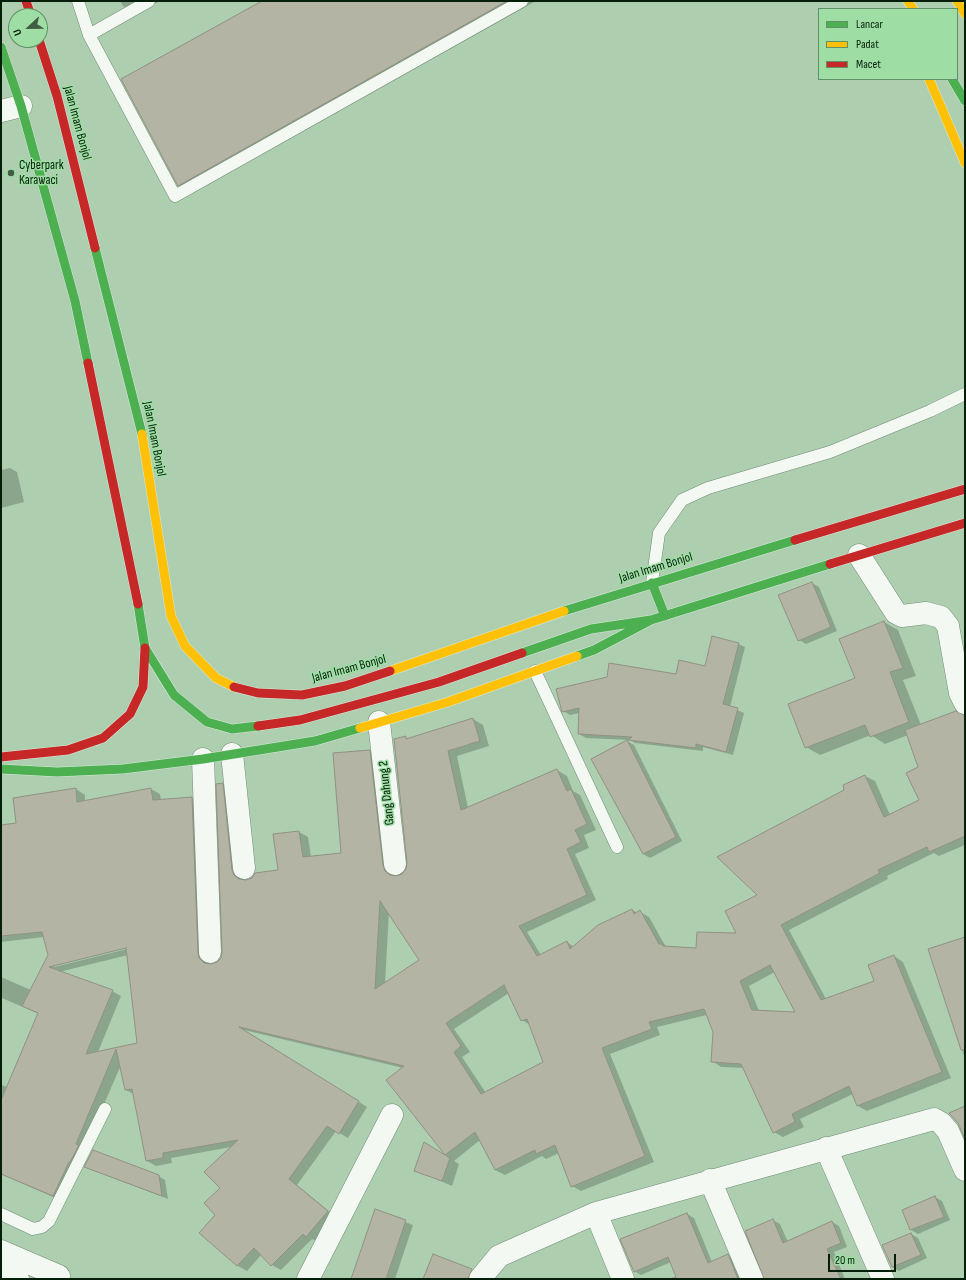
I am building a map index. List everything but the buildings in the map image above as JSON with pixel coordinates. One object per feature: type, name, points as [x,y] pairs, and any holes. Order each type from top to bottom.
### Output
[{"type":"main road","points":[[958,1],[965,14]]},
{"type":"main road","points":[[1,47],[11,108],[76,301],[138,604],[145,648],[143,687],[130,714],[103,738],[68,750],[1,757]]},
{"type":"main road","name":"Jalan Imam Bonjol","points":[[42,48],[57,96],[142,434],[171,616],[185,646],[216,678],[236,688],[258,693],[302,695],[346,686],[652,583],[965,489]]},
{"type":"main road","points":[[929,80],[965,163]]},
{"type":"main road","points":[[953,80],[965,101]]},
{"type":"main road","points":[[145,648],[174,695],[207,722],[232,729],[300,720],[439,682],[591,629],[651,620],[859,555],[965,524]]},
{"type":"main road","points":[[652,583],[665,616]]},
{"type":"main road","points":[[1,769],[57,772],[123,769],[203,759],[315,741],[448,702],[594,650],[651,620]]},
{"type":"street","points":[[859,555],[896,613],[902,616],[926,613],[941,616],[948,626],[960,693],[965,703]]},
{"type":"street","name":"Gang Dahung 2","points":[[379,722],[395,864]]},
{"type":"street","points":[[232,754],[244,868]]},
{"type":"street","points":[[203,759],[210,952]]},
{"type":"street","points":[[308,1279],[392,1115]]},
{"type":"street","points":[[480,1279],[499,1256],[596,1212],[934,1119],[941,1123],[948,1131],[965,1170]]},
{"type":"street","points":[[826,1148],[883,1279]]},
{"type":"street","points":[[710,1180],[752,1279]]},
{"type":"street","points":[[596,1212],[623,1279]]},
{"type":"street","points":[[1,1251],[59,1276]]},
{"type":"street","points":[[1,1272],[18,1279]]},
{"type":"lane","points":[[78,1],[89,35],[175,196],[522,1]]},
{"type":"lane","points":[[89,35],[149,1]]},
{"type":"lane","points":[[652,583],[659,533],[682,500],[708,488],[830,452],[930,411],[965,394]]},
{"type":"lane","points":[[535,671],[617,847]]},
{"type":"lane","points":[[1,1214],[33,1229],[42,1227],[49,1221],[106,1109]]},
{"type":"traffic: fast","points":[[1,47],[21,106],[75,301],[88,363]]},
{"type":"traffic: fast","points":[[953,80],[965,101]]},
{"type":"traffic: fast","points":[[95,248],[142,434]]},
{"type":"traffic: fast","points":[[564,611],[795,540]]},
{"type":"traffic: fast","points":[[577,656],[594,650],[651,620],[830,564]]},
{"type":"traffic: fast","points":[[652,583],[665,616]]},
{"type":"traffic: fast","points":[[138,604],[145,648],[174,695],[207,722],[232,729],[258,726]]},
{"type":"traffic: fast","points":[[522,653],[591,629],[651,620]]},
{"type":"traffic: fast","points":[[1,769],[57,772],[123,769],[203,759],[315,741],[360,728]]},
{"type":"traffic: slow","points":[[908,1],[912,8]]},
{"type":"traffic: slow","points":[[957,1],[965,14]]},
{"type":"traffic: slow","points":[[929,80],[965,163]]},
{"type":"traffic: slow","points":[[142,434],[171,616],[185,646],[216,678],[234,687]]},
{"type":"traffic: slow","points":[[390,671],[564,611]]},
{"type":"traffic: slow","points":[[360,728],[448,702],[577,656]]},
{"type":"traffic: jam","points":[[26,1],[28,8]]},
{"type":"traffic: jam","points":[[42,48],[57,96],[95,248]]},
{"type":"traffic: jam","points":[[88,363],[138,604]]},
{"type":"traffic: jam","points":[[795,540],[965,489]]},
{"type":"traffic: jam","points":[[830,564],[965,523]]},
{"type":"traffic: jam","points":[[1,757],[68,750],[103,738],[130,714],[143,687],[145,648]]},
{"type":"traffic: jam","points":[[258,726],[300,720],[439,682],[522,653]]},
{"type":"traffic: jam","points":[[234,687],[258,693],[302,695],[345,686],[390,671]]},
{"type":"place","name":"Cyberpark Karawaci","points":[[11,173]]}]
